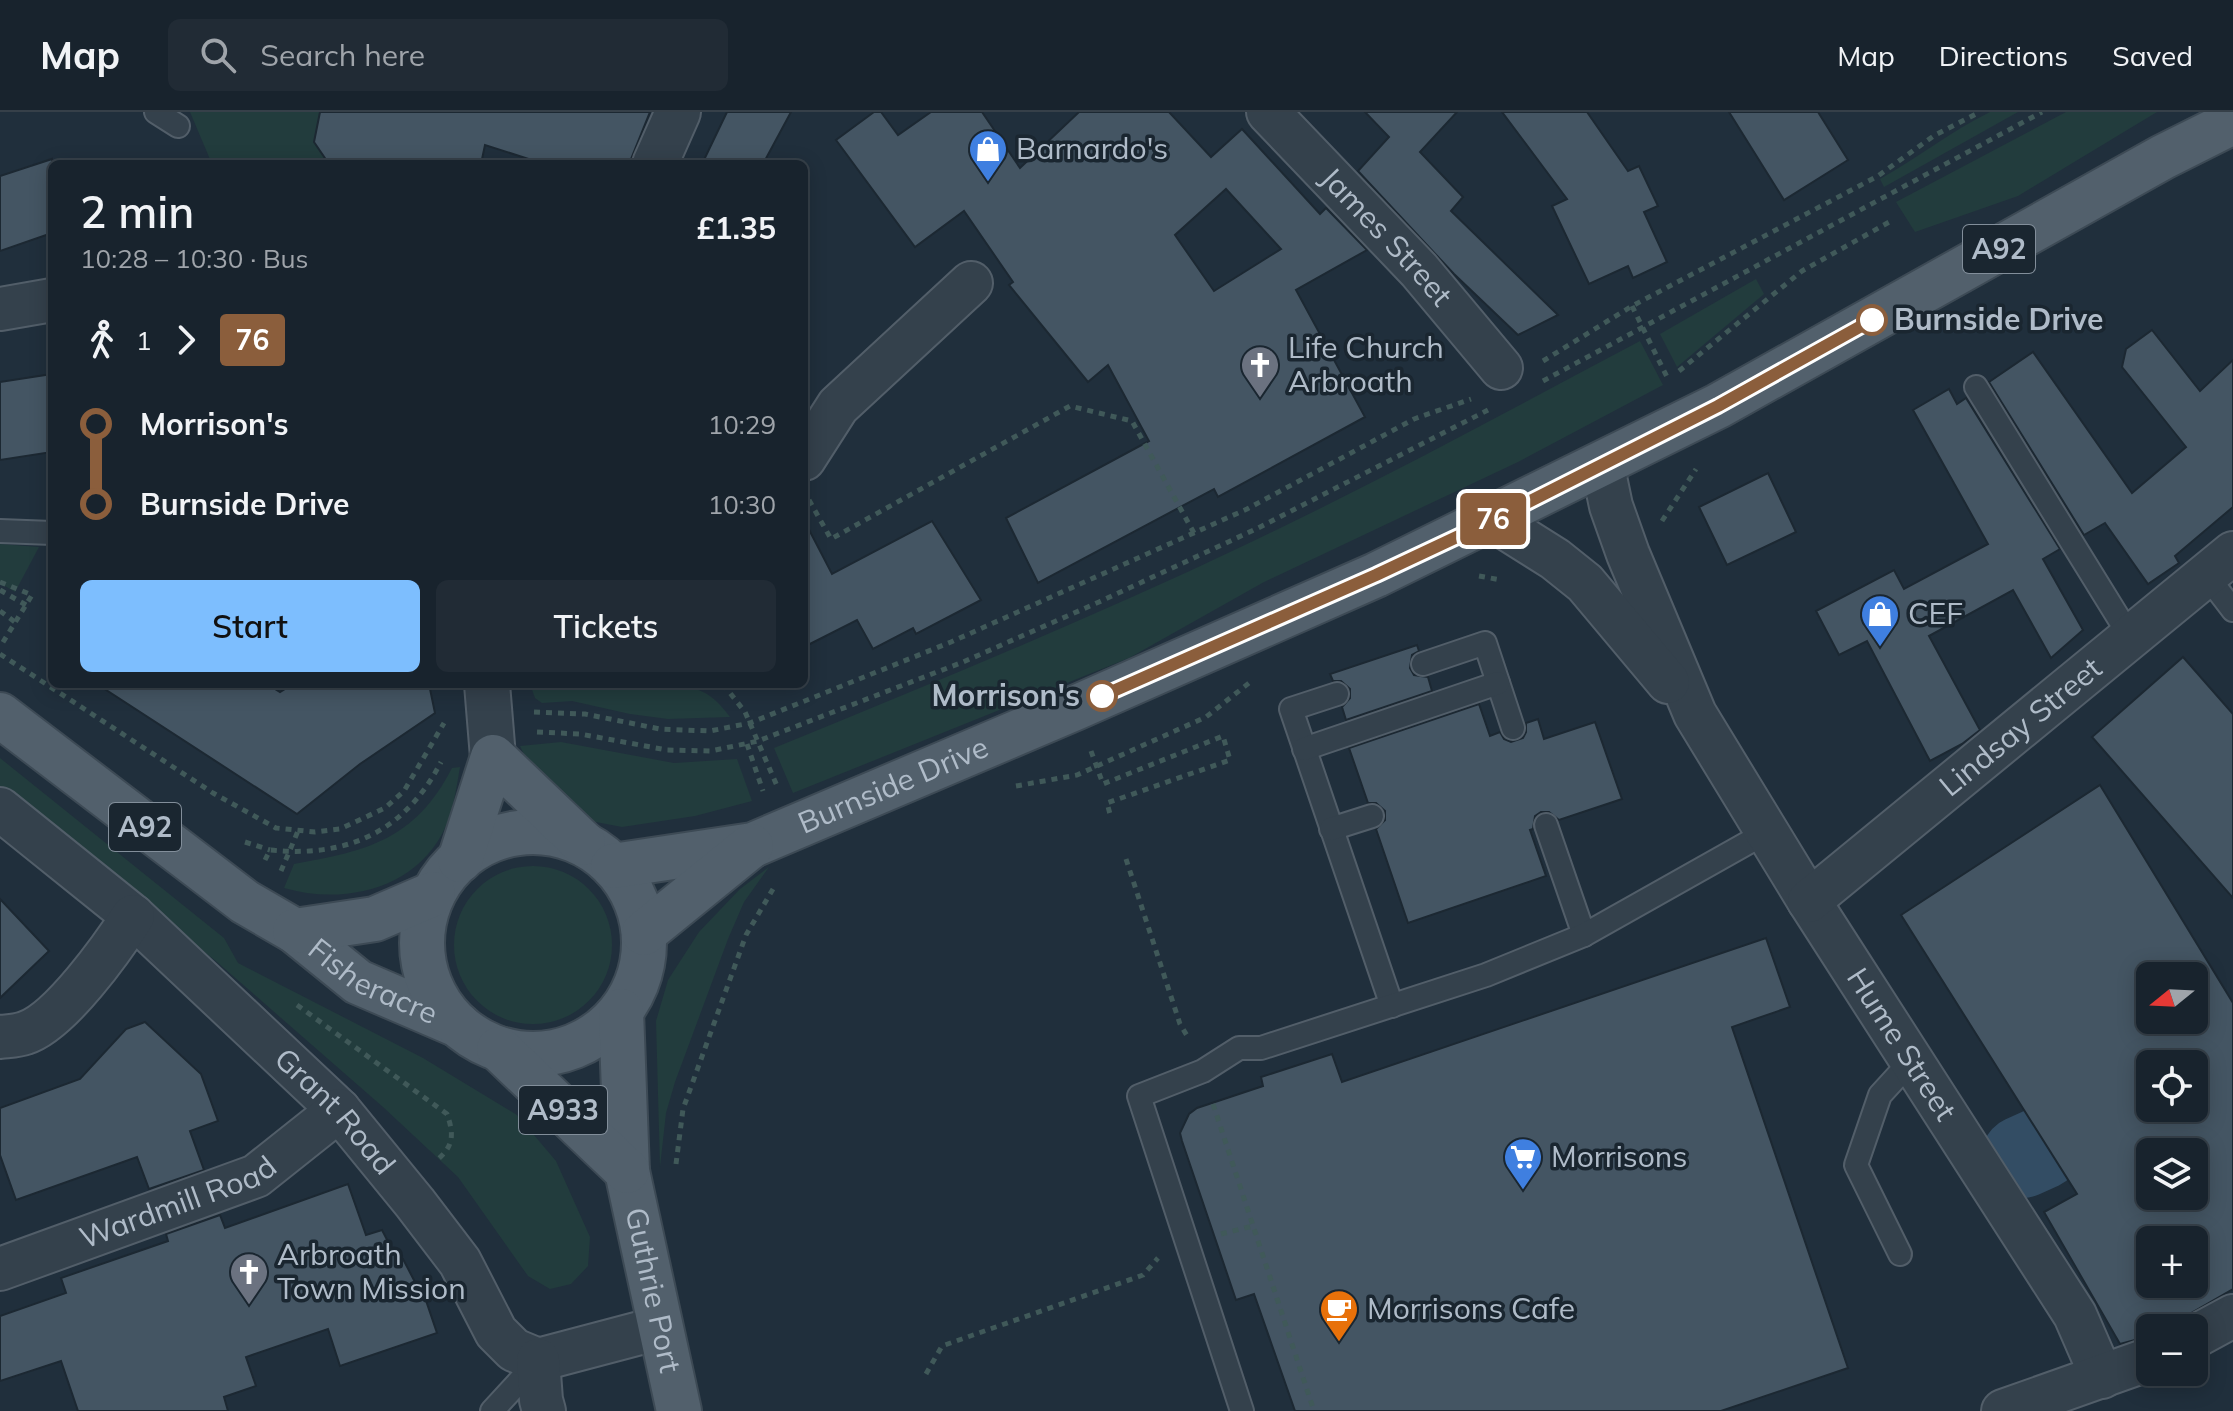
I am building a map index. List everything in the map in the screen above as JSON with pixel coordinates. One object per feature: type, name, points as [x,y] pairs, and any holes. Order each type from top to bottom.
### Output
[{"type":"main road","name":"Burnside Drive","points":[[644,933],[753,845],[1075,708],[1493,520],[1718,406],[2163,157],[2233,122]]},
{"type":"main road","name":"Fisheracre","points":[[0,715],[245,902],[295,931],[358,982],[458,1025]]},
{"type":"main road","points":[[460,860],[493,757],[598,855]]},
{"type":"main road","name":"A92","points":[[526,831],[555,834],[598,855],[629,886],[639,909],[644,933],[643,961],[635,987],[621,1011],[602,1031],[579,1045],[553,1053],[526,1054],[499,1049],[477,1040],[458,1025],[436,997],[423,963],[422,928],[433,894],[449,869],[460,860],[471,850],[498,837],[526,831]]},
{"type":"main road","name":"Burnside Drive","points":[[598,855],[753,845]]},
{"type":"main road","name":"Fisheracre","points":[[295,931],[375,919],[433,894]]},
{"type":"main road","name":"Guthrie Port","points":[[621,1011],[627,1171],[679,1411]]},
{"type":"main road","name":"Guthrie Port","points":[[499,1049],[627,1171]]},
{"type":"street","points":[[657,160],[678,112]]},
{"type":"street","name":"James Street","points":[[1268,112],[1419,270],[1509,380]]},
{"type":"street","points":[[808,453],[838,406],[971,283]]},
{"type":"street","points":[[0,309],[48,301]]},
{"type":"street","name":"Hume Street","points":[[1602,463],[1611,506],[1628,554],[1695,714]]},
{"type":"street","name":"Hume Street","points":[[1493,520],[1555,559],[1585,583],[1695,714],[1809,901],[2075,1315],[2102,1377]]},
{"type":"street","name":"Lindsay Street","points":[[1809,901],[2220,564]]},
{"type":"street","points":[[487,688],[493,757]]},
{"type":"street","name":"Grant Road","points":[[0,809],[133,916],[339,1110],[460,1262],[496,1332],[514,1350],[538,1360]]},
{"type":"street","points":[[0,1037],[26,1033],[62,1008],[120,937],[133,916]]},
{"type":"street","name":"Wardmill Road","points":[[0,1269],[256,1176],[339,1110]]},
{"type":"street","points":[[2208,1329],[2233,1316]]},
{"type":"street","points":[[544,1411],[538,1360],[659,1328]]},
{"type":"street","points":[[2003,1411],[2136,1364]]},
{"type":"lane","points":[[156,112],[178,126]]},
{"type":"lane","points":[[1976,387],[2131,638]]},
{"type":"lane","points":[[0,531],[48,533]]},
{"type":"lane","points":[[2220,564],[2233,610]]},
{"type":"lane","points":[[1423,664],[1485,643],[1513,728]]},
{"type":"lane","points":[[1304,749],[1498,683]]},
{"type":"lane","points":[[1337,694],[1291,709],[1392,1006]]},
{"type":"lane","points":[[1331,829],[1372,816]]},
{"type":"lane","points":[[1546,825],[1584,935]]},
{"type":"lane","points":[[1242,1411],[1139,1096],[1203,1071],[1239,1048],[1261,1048],[1392,1006],[1486,975],[1584,935],[1767,832]]},
{"type":"lane","points":[[1900,1254],[1856,1165],[1880,1095],[1912,1060]]},
{"type":"lane","points":[[492,1411],[538,1360]]},
{"type":"path","points":[[1509,380],[1632,306],[1845,195],[1878,176],[1935,135],[1980,112]]},
{"type":"path","points":[[525,712],[585,714],[660,729],[710,731],[750,723],[951,642],[1247,509],[1414,419],[1643,328],[2042,112]]},
{"type":"path","points":[[1632,306],[1669,379],[1802,271],[1891,221]]},
{"type":"path","points":[[808,498],[831,539],[1070,406],[1132,421],[1194,533]]},
{"type":"path","points":[[531,732],[580,734],[667,750],[711,751],[758,741],[963,662],[1099,602],[1256,529],[1490,410]]},
{"type":"path","points":[[1470,574],[1514,584]]},
{"type":"path","points":[[0,582],[32,595],[0,647]]},
{"type":"path","points":[[0,590],[26,605]]},
{"type":"path","points":[[0,611],[15,622]]},
{"type":"path","points":[[0,654],[48,685]]},
{"type":"path","points":[[1002,788],[1077,775],[1206,717],[1253,680]]},
{"type":"path","points":[[52,688],[213,793],[276,828],[298,831],[340,829],[385,808],[404,791],[421,766],[441,723],[453,721]]},
{"type":"path","points":[[726,688],[750,723],[780,792]]},
{"type":"path","points":[[1075,708],[1103,784],[1223,736],[1230,760],[1107,803],[1110,814]]},
{"type":"path","points":[[747,744],[766,797]]},
{"type":"path","points":[[263,863],[270,850],[289,852],[340,846],[376,834],[401,818],[429,786],[445,753]]},
{"type":"path","points":[[276,883],[298,831]]},
{"type":"path","points":[[1126,859],[1180,1024],[1196,1051]]},
{"type":"path","points":[[677,1174],[683,1109],[746,935],[774,888]]},
{"type":"path","points":[[286,997],[447,1114],[453,1132],[448,1151],[403,1188]]},
{"type":"path","points":[[1212,1099],[1314,1411]]},
{"type":"path","points":[[1216,1236],[1253,1226]]},
{"type":"path","points":[[926,1374],[942,1346],[1143,1275],[1162,1255]]},
{"type":"green space","points":[[190,112],[320,112],[314,142],[328,160],[210,160]]},
{"type":"green space","points":[[1990,112],[2018,112],[1884,187],[1880,179]]},
{"type":"green space","points":[[2066,112],[2157,112],[2018,196],[1915,232],[1896,202]]},
{"type":"green space","points":[[1756,279],[1764,294],[1677,367],[1660,334]]},
{"type":"green space","points":[[1640,341],[1663,385],[1518,462],[1264,582],[1129,658],[793,793],[774,748],[1071,624],[1247,544],[1396,470]]},
{"type":"green space","points":[[0,544],[39,547],[15,592],[0,583]]},
{"type":"green space","points":[[531,688],[691,688],[705,693],[730,717],[668,719],[572,701],[542,703],[535,698]]},
{"type":"green space","points":[[561,742],[674,763],[737,759],[752,801],[695,816],[622,827],[596,822],[564,805],[536,780],[520,746]]},
{"type":"green space","points":[[0,758],[224,938],[238,963],[423,1058],[517,1115],[556,1161],[590,1237],[588,1266],[571,1284],[550,1289],[528,1276],[458,1177],[217,962],[0,788]]},
{"type":"green space","points":[[460,767],[446,826],[429,853],[413,868],[394,880],[352,893],[329,895],[284,888],[294,864],[366,847],[405,827],[438,792],[452,768]]},
{"type":"green space","points":[[533,866],[563,872],[589,889],[606,915],[612,945],[606,975],[589,1001],[563,1018],[533,1024],[503,1018],[477,1001],[460,975],[454,945],[460,915],[477,889],[503,872]]},
{"type":"green space","points":[[769,867],[744,902],[675,1082],[666,1113],[660,1167],[656,1021],[668,980],[699,932],[740,889]]},
{"type":"building","points":[[320,112],[650,112],[631,160],[532,160],[485,145],[482,160],[326,160],[314,142]]},
{"type":"building","points":[[727,112],[791,112],[765,160],[704,160]]},
{"type":"building","points":[[874,112],[881,112],[898,135],[931,112],[982,112],[1020,168],[1079,112],[1169,112],[1211,157],[1242,129],[1320,214],[1326,208],[1367,250],[1296,290],[1365,417],[1218,497],[1214,489],[1038,583],[1006,518],[1149,441],[1108,365],[1088,382],[1009,285],[1013,282],[964,211],[915,247],[836,140]],"holes":[[[1226,189],[1281,249],[1214,291],[1175,235]]]},
{"type":"building","points":[[1365,112],[1457,112],[1420,152],[1463,197],[1451,211],[1558,315],[1518,335],[1454,274],[1358,171],[1389,137]]},
{"type":"building","points":[[1502,112],[1587,112],[1628,171],[1639,166],[1658,206],[1644,212],[1667,262],[1633,278],[1628,266],[1589,284],[1552,206],[1567,199]]},
{"type":"building","points":[[1729,112],[1818,112],[1848,160],[1784,200]]},
{"type":"building","points":[[48,160],[48,234],[0,251],[0,176]]},
{"type":"building","points":[[2152,330],[2200,391],[2233,360],[2233,507],[2175,556],[2179,563],[2148,584],[2105,523],[2084,535],[1989,382],[2033,352],[2132,493],[2186,447],[2122,367],[2126,349]]},
{"type":"building","points":[[48,375],[48,453],[0,460],[0,382]]},
{"type":"building","points":[[1949,389],[1957,404],[1966,398],[2060,549],[2043,559],[2083,630],[2051,658],[2013,590],[1929,636],[1980,730],[1962,744],[1930,761],[1867,641],[1839,655],[1816,611],[1894,570],[1904,589],[1988,544],[1913,410]]},
{"type":"building","points":[[1768,473],[1796,532],[1727,565],[1699,507]]},
{"type":"building","points":[[932,521],[981,600],[916,634],[913,628],[873,649],[857,620],[808,645],[808,528],[832,574]]},
{"type":"building","points":[[1417,645],[1419,651],[1412,655],[1410,668],[1414,675],[1428,677],[1432,691],[1346,720],[1342,707],[1350,698],[1350,689],[1341,681],[1333,681],[1330,674]]},
{"type":"building","points":[[2183,657],[2233,714],[2233,898],[2092,737]]},
{"type":"building","points":[[103,688],[274,688],[280,692],[286,688],[430,688],[435,713],[360,764],[297,814]]},
{"type":"building","points":[[1479,704],[1490,736],[1500,732],[1504,739],[1511,742],[1523,738],[1526,723],[1538,719],[1544,739],[1595,722],[1622,799],[1559,820],[1549,812],[1541,812],[1535,816],[1533,829],[1530,830],[1546,876],[1408,923],[1376,829],[1385,820],[1385,811],[1376,803],[1368,803],[1349,748]]},
{"type":"building","points":[[2100,785],[2208,962],[2136,962],[2136,1034],[2208,1034],[2208,962],[2233,1003],[2233,1289],[2189,1314],[2136,1314],[2136,1340],[2120,1344],[2044,1212],[2077,1194],[1901,915]]},
{"type":"building","points":[[0,899],[49,951],[0,998]]},
{"type":"building","name":"Morrisons","points":[[1766,938],[1790,1007],[1732,1027],[1848,1368],[1721,1411],[1295,1411],[1254,1294],[1236,1300],[1182,1141],[1180,1133],[1189,1114],[1197,1108],[1263,1086],[1261,1077],[1332,1054],[1342,1082]]},
{"type":"building","points":[[145,1022],[201,1074],[218,1121],[190,1131],[204,1170],[149,1189],[137,1157],[16,1200],[0,1155],[0,1108],[80,1079],[126,1029]]},
{"type":"building","name":"Arbroath Town Mission","points":[[348,1184],[366,1235],[382,1230],[397,1259],[403,1259],[416,1284],[420,1283],[437,1333],[340,1366],[328,1329],[246,1357],[256,1386],[224,1397],[228,1411],[78,1411],[61,1361],[0,1381],[0,1316],[66,1293],[61,1278],[168,1241],[166,1234],[220,1215],[225,1228]]},
{"type":"waterway","points":[[2022,1157],[2042,1148]]},
{"type":"bus line","name":"76","points":[[1102,696],[1493,520],[1718,406],[1872,320]]},
{"type":"place","name":"Barnardo's","points":[[988,183]]},
{"type":"place","name":"Burnside Drive","points":[[1872,320]]},
{"type":"place","name":"Life Church Arbroath","points":[[1260,399]]},
{"type":"place","name":"CEF","points":[[1880,648]]},
{"type":"place","name":"Morrison's","points":[[1102,696]]},
{"type":"place","name":"Morrisons","points":[[1523,1191]]},
{"type":"place","name":"Arbroath Town Mission","points":[[249,1306]]},
{"type":"place","name":"Morrisons Cafe","points":[[1339,1343]]}]
